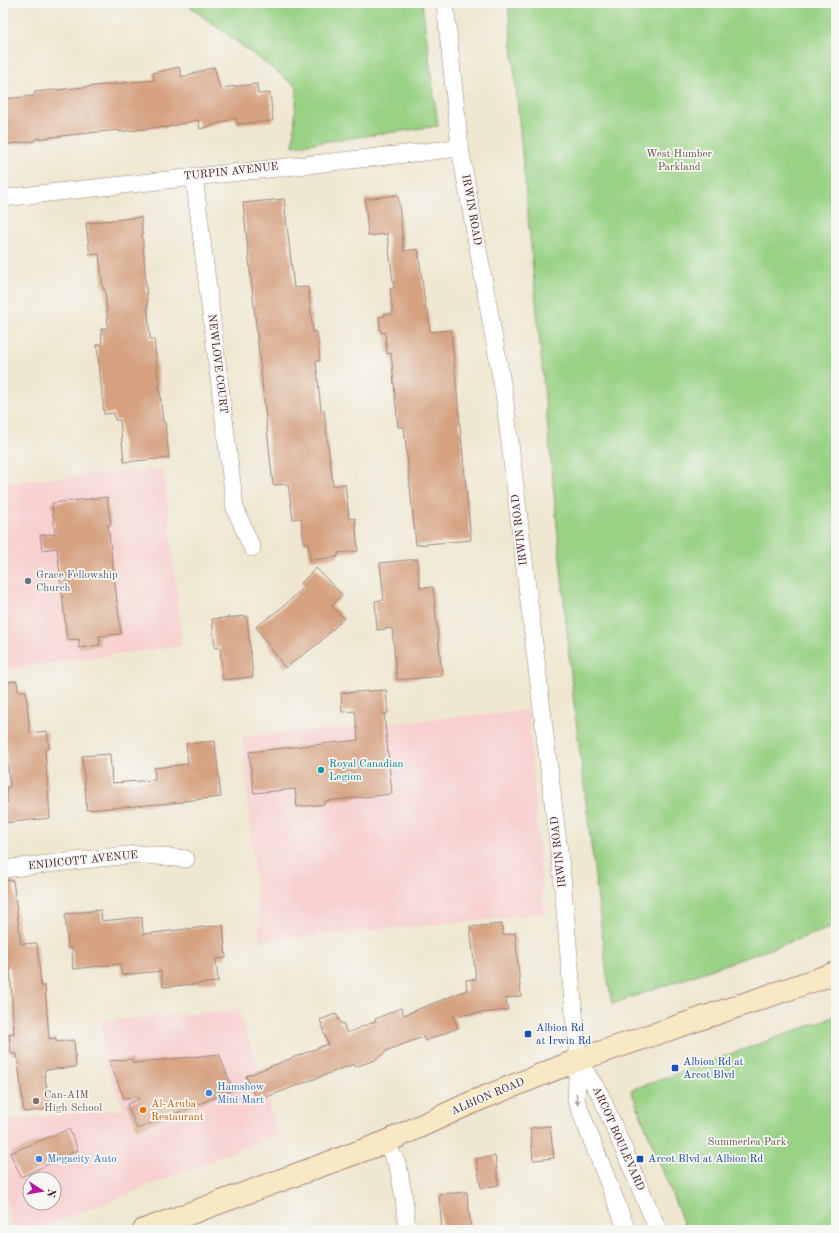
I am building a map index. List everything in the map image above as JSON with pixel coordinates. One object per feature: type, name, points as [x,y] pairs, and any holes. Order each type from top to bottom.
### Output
[{"type":"main road","name":"ALBION ROAD","points":[[144,1230],[386,1142],[475,1101],[578,1060],[836,973]]},
{"type":"street","name":"IRWIN ROAD","points":[[445,3],[460,148],[504,394],[562,876],[578,1060]]},
{"type":"street","name":"TURPIN AVENUE","points":[[3,198],[460,148]]},
{"type":"street","name":"NEWLOVE COURT","points":[[194,176],[235,508],[252,548]]},
{"type":"street","name":"ENDICOTT AVENUE","points":[[3,869],[137,854],[186,859]]},
{"type":"street","name":"ARCOT BOULEVARD","points":[[578,1060],[576,1100],[627,1230]]},
{"type":"street","name":"ARCOT BOULEVARD","points":[[578,1060],[600,1094],[658,1230]]},
{"type":"street","points":[[386,1142],[398,1166],[404,1198],[407,1230]]},
{"type":"shaded area","points":[[164,468],[182,646],[3,669],[3,483]]},
{"type":"shaded area","points":[[528,710],[544,914],[260,941],[242,737]]},
{"type":"shaded area","points":[[239,1010],[278,1134],[37,1230],[17,1230],[10,1221],[3,1167],[3,1120],[124,1109],[106,1064],[102,1021]]},
{"type":"green space","points":[[185,3],[422,3],[438,126],[293,146],[297,87]]},
{"type":"green space","name":"West Humber Parkland","points":[[508,3],[836,3],[836,926],[612,1004],[573,696]]},
{"type":"green space","name":"Summerlea Park","points":[[836,1016],[836,1230],[686,1230],[631,1090]]},
{"type":"building","points":[[179,67],[182,77],[214,67],[220,88],[257,84],[258,94],[270,93],[273,121],[237,124],[236,118],[200,129],[198,120],[163,128],[79,134],[35,139],[35,141],[3,145],[3,99],[34,96],[35,92],[154,80],[153,73]]},
{"type":"building","points":[[398,195],[404,251],[418,249],[430,332],[451,330],[471,540],[416,545],[404,427],[398,427],[391,353],[387,354],[385,332],[381,333],[379,317],[385,316],[384,314],[393,314],[390,289],[394,288],[387,234],[368,236],[365,199]]},
{"type":"building","points":[[284,199],[294,288],[308,287],[313,332],[317,332],[320,361],[316,361],[321,411],[324,410],[333,486],[345,484],[349,519],[355,518],[358,551],[338,553],[338,557],[310,560],[308,543],[304,543],[301,518],[293,519],[288,484],[273,485],[243,203]]},
{"type":"building","points":[[141,217],[150,339],[154,339],[163,422],[165,422],[169,458],[124,462],[120,420],[115,420],[114,413],[104,414],[97,345],[102,344],[101,329],[108,328],[105,289],[103,289],[99,254],[90,255],[86,223]]},
{"type":"building","points":[[107,497],[111,525],[108,525],[121,634],[99,636],[100,645],[79,648],[79,639],[67,640],[57,548],[42,550],[40,535],[55,534],[52,503]]},
{"type":"building","points":[[417,559],[420,588],[433,587],[442,676],[397,680],[392,628],[377,630],[375,601],[384,600],[380,563]]},
{"type":"building","points":[[316,568],[342,595],[332,606],[344,618],[319,643],[285,668],[256,627],[285,605],[305,586],[301,583]]},
{"type":"building","points":[[247,616],[253,677],[223,680],[220,647],[215,648],[212,619]]},
{"type":"building","points":[[17,681],[18,691],[26,691],[30,733],[47,731],[49,749],[45,749],[50,818],[3,823],[3,803],[8,802],[6,787],[10,787],[3,720],[3,682]]},
{"type":"building","name":"Royal Canadian Legion","points":[[386,690],[388,713],[384,714],[392,794],[325,801],[325,804],[297,807],[295,789],[254,793],[249,752],[358,740],[355,711],[342,712],[341,693]]},
{"type":"building","points":[[215,741],[221,797],[183,802],[87,810],[82,756],[110,754],[112,783],[155,780],[154,768],[188,764],[186,744]]},
{"type":"building","points":[[13,880],[21,944],[37,943],[41,986],[45,986],[49,1039],[56,1038],[56,1042],[74,1040],[76,1067],[44,1070],[50,1109],[24,1112],[17,1054],[11,1054],[9,1034],[14,1033],[10,967],[3,968],[3,881]]},
{"type":"building","points":[[101,910],[102,921],[142,917],[143,934],[223,925],[226,958],[216,959],[218,982],[163,987],[161,971],[122,975],[120,964],[73,969],[72,948],[68,948],[65,914]]},
{"type":"building","points":[[502,924],[503,935],[515,933],[521,996],[506,998],[508,1010],[453,1016],[458,1028],[425,1041],[423,1037],[388,1050],[375,1060],[355,1067],[354,1064],[256,1101],[246,1076],[328,1044],[320,1020],[336,1014],[341,1024],[343,1023],[347,1033],[376,1021],[375,1019],[401,1008],[404,1015],[467,990],[466,980],[476,979],[470,927]]},
{"type":"building","points":[[219,1054],[233,1090],[137,1129],[127,1104],[139,1099],[138,1097],[124,1098],[109,1061],[132,1059],[133,1063]]},
{"type":"building","points":[[550,1126],[554,1158],[533,1160],[530,1128]]},
{"type":"building","points":[[69,1129],[78,1150],[34,1171],[22,1171],[21,1177],[10,1153]]},
{"type":"building","points":[[495,1156],[499,1185],[481,1188],[476,1159]]},
{"type":"building","points":[[467,1192],[471,1230],[442,1230],[439,1194]]},
{"type":"place","name":"Grace Fellowship Church","points":[[28,581]]},
{"type":"place","name":"Royal Canadian Legion","points":[[321,770]]},
{"type":"place","name":"Albion Rd at Irwin Rd","points":[[528,1034]]},
{"type":"place","name":"Albion Rd at Arcot Blvd","points":[[675,1068]]},
{"type":"place","name":"Hamshow Mini Mart","points":[[209,1093]]},
{"type":"place","name":"Can-AIM High School","points":[[36,1101]]},
{"type":"place","name":"Al-Aruba Restaurant","points":[[143,1110]]},
{"type":"place","name":"Megacity Auto","points":[[39,1159]]},
{"type":"place","name":"Arcot Blvd at Albion Rd","points":[[640,1159]]}]
